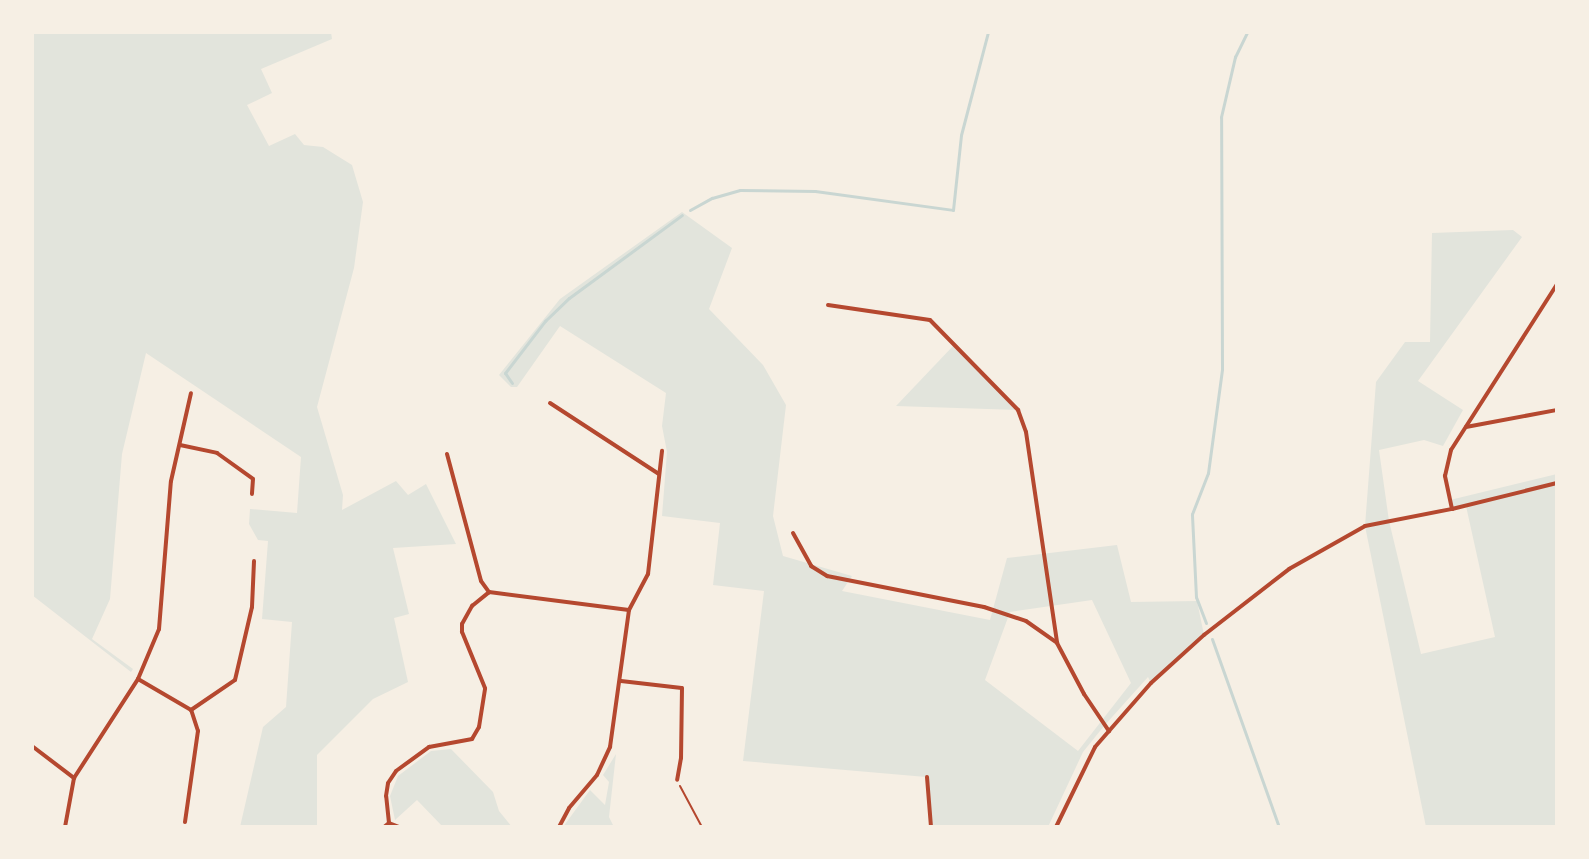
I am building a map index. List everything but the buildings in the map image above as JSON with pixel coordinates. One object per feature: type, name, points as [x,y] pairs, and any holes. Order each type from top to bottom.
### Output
[{"type":"street","points":[[1452,509],[1445,476],[1451,450],[1557,284]]},
{"type":"street","points":[[828,305],[930,320],[1018,410],[1026,432],[1057,643],[1084,694],[1109,731]]},
{"type":"street","points":[[65,827],[74,778],[138,679],[150,657],[159,629],[171,481],[191,393]]},
{"type":"street","points":[[550,403],[659,474]]},
{"type":"street","points":[[1466,427],[1557,410]]},
{"type":"street","points":[[180,445],[217,453],[253,479],[252,494]]},
{"type":"street","points":[[559,827],[569,808],[605,761],[629,610],[645,587],[648,574],[662,451]]},
{"type":"street","points":[[447,454],[481,581],[489,592],[629,610]]},
{"type":"street","points":[[1056,827],[1087,761],[1151,683],[1204,635],[1289,569],[1365,526],[1452,509],[1557,483]]},
{"type":"street","points":[[793,533],[811,566],[827,576],[984,607],[1026,621],[1057,643]]},
{"type":"street","points":[[191,710],[235,680],[252,607],[254,561]]},
{"type":"street","points":[[399,827],[386,825],[388,783],[396,771],[429,747],[472,739],[479,727],[485,688],[462,632],[462,624],[472,606],[489,592]]},
{"type":"street","points":[[138,679],[191,710],[198,731],[185,822]]},
{"type":"street","points":[[620,680],[682,688],[681,758],[677,780]]},
{"type":"street","points":[[32,746],[74,778]]},
{"type":"street","points":[[927,777],[931,827]]},
{"type":"path","points":[[677,780],[702,827]]},
{"type":"shaded area","points":[[32,32],[331,32],[332,39],[261,69],[272,93],[247,105],[269,146],[295,134],[304,145],[323,147],[352,165],[363,202],[354,268],[317,407],[343,495],[342,510],[396,481],[408,495],[426,484],[456,544],[393,548],[409,614],[394,618],[408,682],[373,699],[317,755],[317,827],[240,827],[263,727],[286,707],[292,622],[262,619],[268,541],[258,540],[249,524],[250,509],[297,513],[301,457],[146,353],[122,454],[110,599],[92,639],[133,669],[131,672],[32,595]]},
{"type":"shaded area","points":[[682,212],[732,248],[709,309],[763,365],[786,405],[773,516],[783,556],[852,576],[842,591],[990,620],[1007,558],[1117,545],[1131,602],[1197,601],[1204,635],[1151,683],[1148,677],[1104,726],[1083,752],[1048,827],[931,826],[926,777],[743,761],[764,591],[713,585],[720,523],[662,516],[667,452],[662,426],[666,393],[560,326],[517,387],[511,387],[499,375],[560,299]],"holes":[[[1092,600],[1131,683],[1078,751],[985,680],[1010,612]]]},
{"type":"shaded area","points":[[1513,230],[1522,237],[1418,381],[1463,410],[1443,446],[1424,440],[1379,450],[1389,521],[1421,654],[1495,637],[1466,506],[1452,509],[1450,500],[1557,474],[1557,827],[1426,827],[1365,526],[1376,382],[1405,342],[1430,342],[1432,233]]},
{"type":"shaded area","points":[[954,345],[1018,410],[896,406]]},
{"type":"shaded area","points":[[451,749],[493,792],[499,811],[512,827],[443,827],[417,800],[395,820],[390,796],[398,776],[431,751]]},
{"type":"shaded area","points":[[616,754],[609,817],[614,827],[563,827],[590,790],[605,805],[609,782],[603,775]]},
{"type":"waterway","points":[[690,210],[712,198],[740,190],[815,191],[953,210],[961,135],[988,32]]},
{"type":"waterway","points":[[1206,623],[1196,597],[1192,514],[1208,473],[1222,369],[1221,117],[1235,57],[1247,32]]},
{"type":"waterway","points":[[512,383],[505,373],[545,321],[569,298],[682,215]]},
{"type":"waterway","points":[[1212,639],[1279,827]]}]
